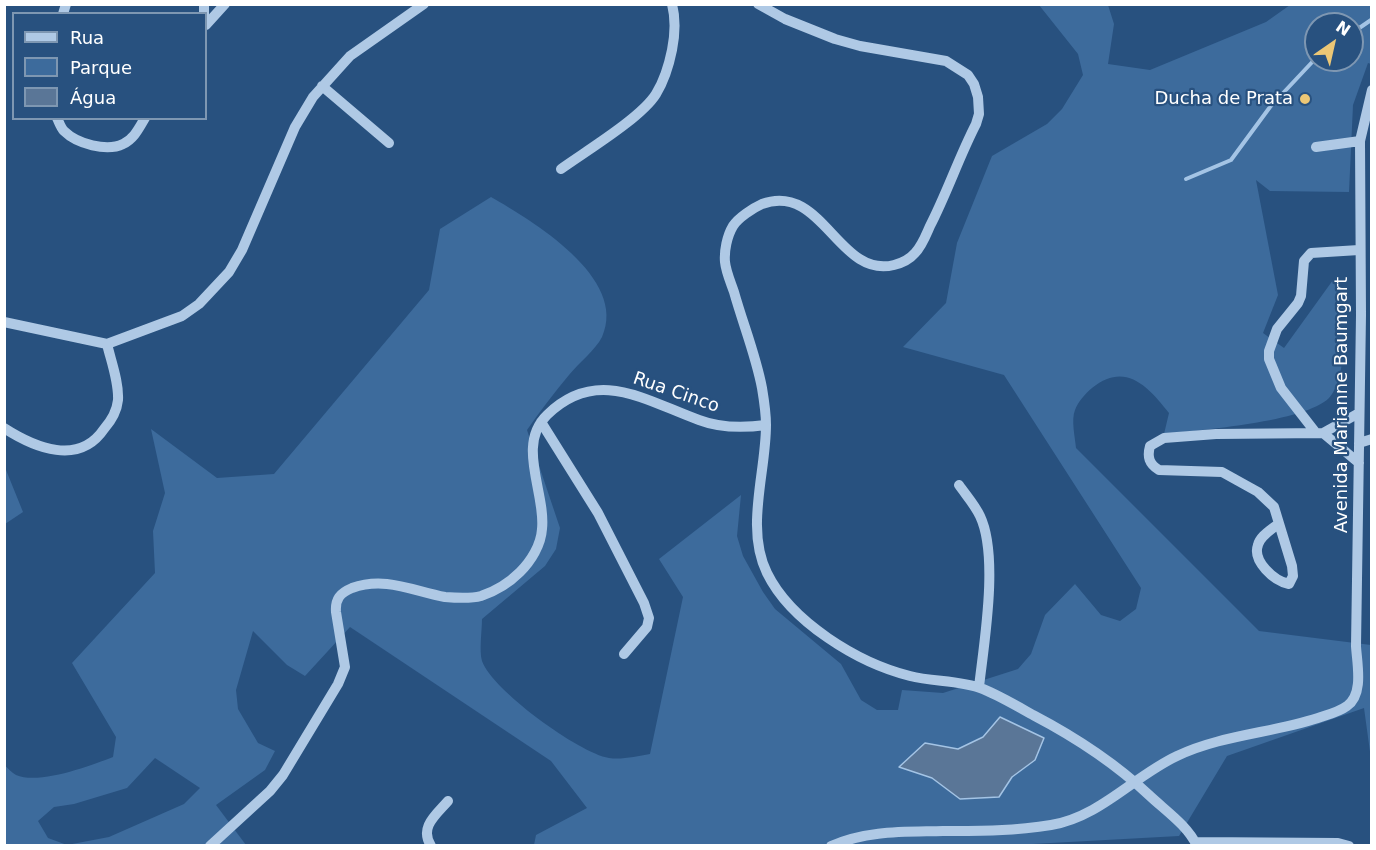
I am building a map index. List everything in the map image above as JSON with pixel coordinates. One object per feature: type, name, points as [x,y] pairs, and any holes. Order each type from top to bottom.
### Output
[{"type":"street","points":[[207,18],[225,4]]},
{"type":"street","points":[[4,322],[107,344],[182,316],[200,304],[230,272],[242,250],[295,127],[313,96],[350,56],[424,4]]},
{"type":"street","points":[[561,169],[633,117],[656,95],[669,63],[675,37],[672,4]]},
{"type":"street","points":[[758,4],[785,20],[835,39],[860,46],[946,61],[968,75],[974,84],[978,106],[976,124],[938,211],[921,245],[905,262],[881,268],[866,263],[854,256],[819,220],[792,202],[776,200],[757,206],[734,224],[727,239],[725,262],[761,386],[766,425],[758,518],[758,550],[767,574],[788,604],[826,636],[855,656],[913,677],[979,687],[1070,735],[1103,756],[1135,782],[1177,820],[1197,844],[1330,843],[1349,846]]},
{"type":"street","points":[[322,86],[389,143]]},
{"type":"street","name":"Avenida Marianne Baumgart","points":[[1135,782],[1178,755],[1239,737],[1305,722],[1337,711],[1348,706],[1354,699],[1358,688],[1356,646],[1359,412],[1366,315],[1359,250],[1360,141],[1371,90]]},
{"type":"street","points":[[58,120],[64,131],[77,140],[108,147],[122,145],[133,137],[144,120]]},
{"type":"street","points":[[1316,147],[1360,141]]},
{"type":"street","points":[[1359,250],[1311,253],[1306,256],[1301,296],[1277,329],[1269,351],[1269,359],[1281,388],[1319,433],[1359,463]]},
{"type":"street","points":[[4,428],[35,445],[71,451],[88,446],[109,423],[118,400],[107,344]]},
{"type":"street","name":"Rua Cinco","points":[[541,422],[557,407],[576,395],[599,389],[641,396],[699,421],[712,424],[730,427],[766,425]]},
{"type":"street","points":[[1278,524],[1258,542],[1259,560],[1279,581],[1289,584],[1293,576],[1292,566],[1274,507],[1258,492],[1222,472],[1159,470],[1148,459],[1150,446],[1164,438],[1216,434],[1319,433],[1359,412]]},
{"type":"street","points":[[541,422],[598,513],[644,603],[649,618],[647,627],[624,654]]},
{"type":"street","points":[[210,846],[270,791],[284,775],[338,684],[345,668],[335,604],[339,596],[363,585],[389,583],[445,597],[471,597],[494,591],[512,580],[525,567],[540,541],[543,528],[534,465],[535,437],[541,422]]},
{"type":"street","points":[[1359,443],[1371,439]]},
{"type":"street","points":[[959,485],[980,515],[986,536],[989,568],[988,611],[979,687]]},
{"type":"street","points":[[831,846],[869,833],[1001,830],[1077,820],[1135,782]]},
{"type":"street","points":[[430,846],[426,838],[426,826],[448,801]]},
{"type":"green space","points":[[1039,5],[1108,5],[1114,24],[1108,64],[1150,70],[1266,22],[1290,5],[1371,5],[1371,64],[1368,63],[1353,105],[1349,192],[1270,191],[1256,180],[1278,295],[1263,333],[1284,348],[1333,280],[1342,296],[1346,323],[1345,344],[1338,382],[1329,398],[1316,406],[1276,419],[1164,434],[1169,413],[1161,403],[1135,380],[1115,377],[1104,380],[1084,395],[1075,410],[1073,424],[1076,448],[1259,631],[1371,645],[1371,759],[1364,708],[1227,756],[1179,836],[996,846],[534,845],[536,835],[587,808],[551,761],[350,627],[305,676],[287,665],[253,631],[236,690],[238,709],[258,743],[275,751],[265,770],[216,805],[246,845],[67,845],[5,845],[4,765],[16,775],[38,778],[64,773],[113,757],[116,737],[72,663],[155,573],[153,531],[165,493],[151,429],[217,478],[274,474],[429,290],[440,229],[491,197],[529,220],[572,254],[589,273],[602,293],[607,315],[599,342],[563,382],[527,430],[560,528],[556,549],[545,566],[482,619],[481,657],[489,673],[519,703],[558,733],[595,754],[609,758],[650,754],[683,597],[659,559],[741,495],[737,536],[743,556],[763,592],[775,609],[841,664],[861,700],[877,710],[898,710],[902,690],[943,693],[1018,669],[1031,654],[1045,615],[1075,584],[1101,615],[1120,621],[1136,609],[1141,588],[1004,375],[903,347],[946,303],[957,243],[992,156],[1047,124],[1062,109],[1083,75],[1078,54]],"holes":[[[1000,717],[1035,760],[1012,777],[999,797],[960,799],[932,778],[925,743],[958,749],[983,737]],[[155,758],[200,788],[184,804],[109,837],[67,845],[48,838],[38,821],[54,807],[74,804],[127,788]]]},
{"type":"green space","points":[[4,465],[23,512],[5,524],[4,524]]},
{"type":"water","points":[[1000,717],[1044,738],[1035,760],[1012,777],[999,797],[960,799],[932,778],[899,767],[925,743],[958,749],[983,737]]},
{"type":"waterway","points":[[1364,25],[1371,20]]},
{"type":"waterway","points":[[1186,179],[1231,160],[1270,107],[1304,71]]},
{"type":"place","name":"Ducha de Prata","points":[[1305,99]]}]
